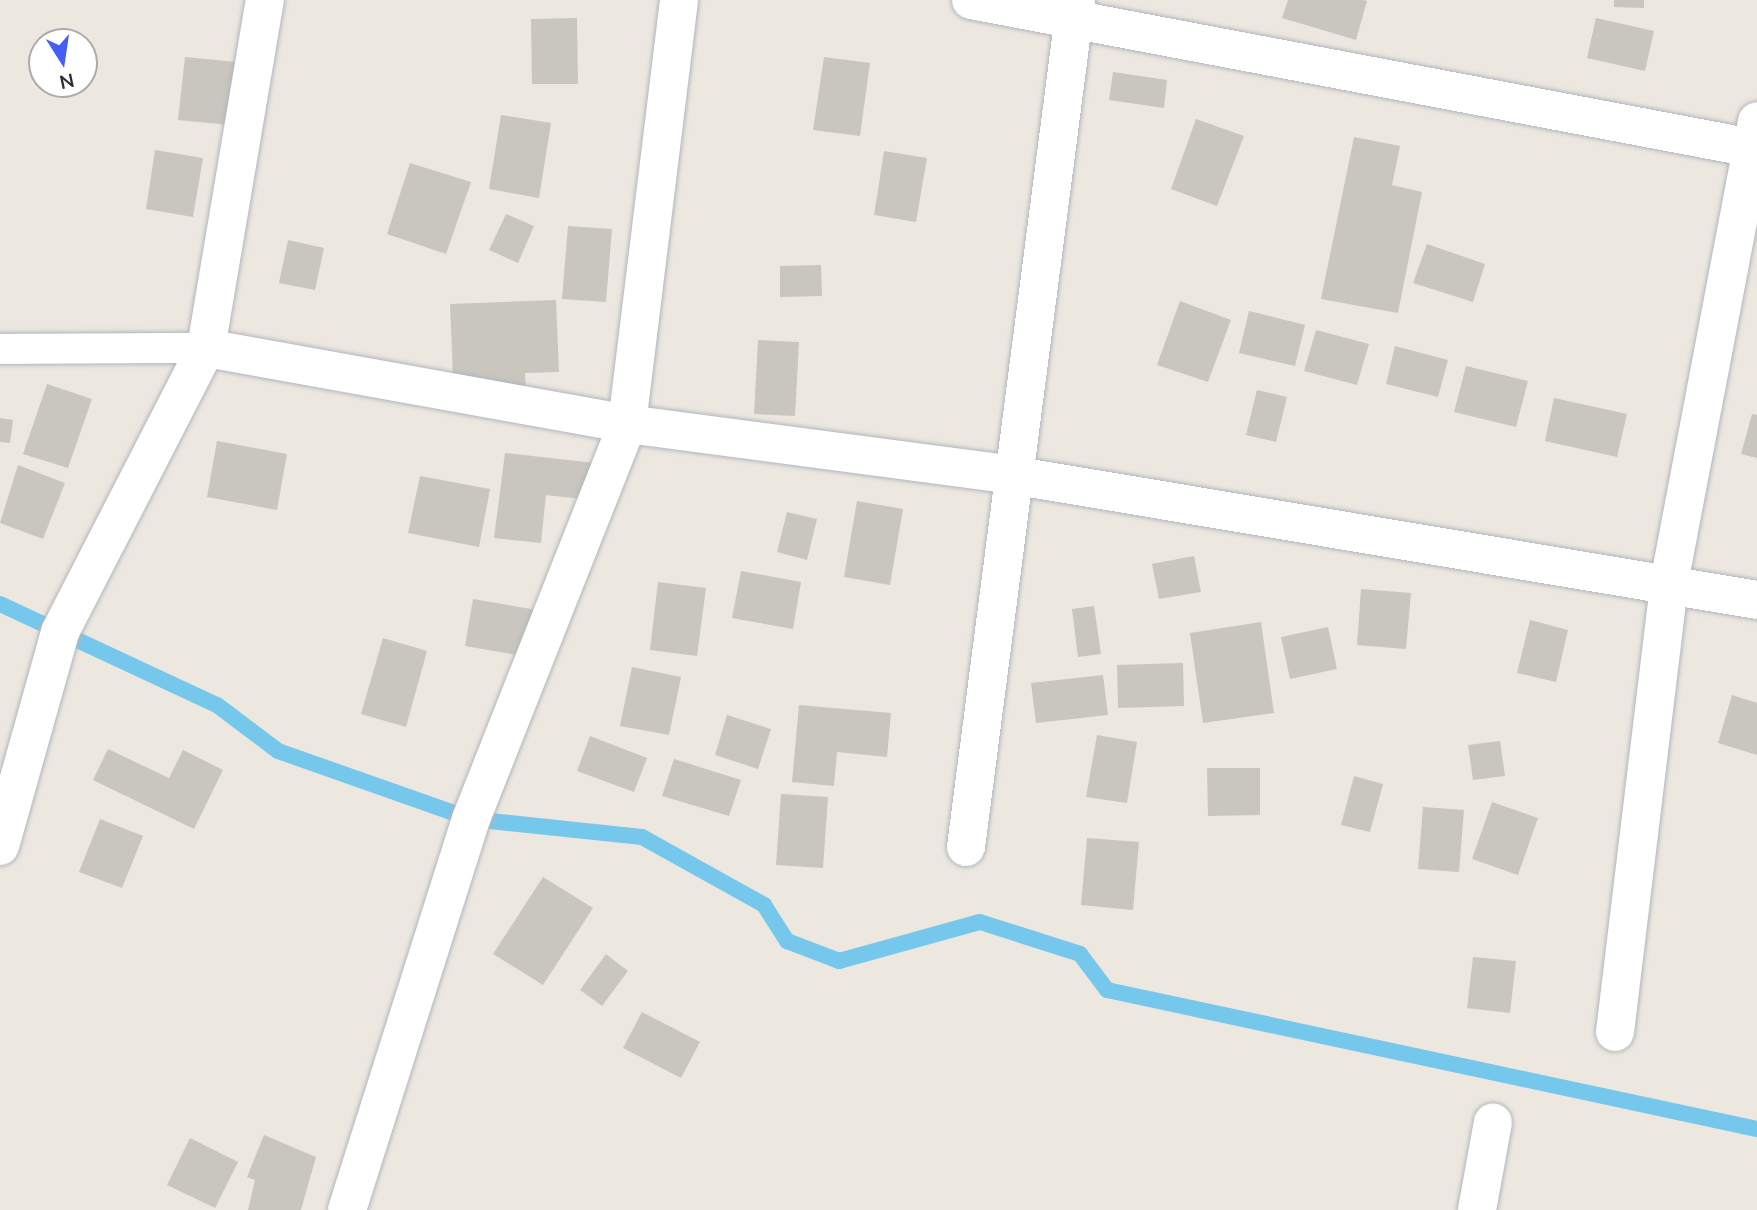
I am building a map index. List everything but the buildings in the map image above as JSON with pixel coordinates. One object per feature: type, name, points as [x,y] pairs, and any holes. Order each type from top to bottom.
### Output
[{"type":"street","points":[[0,846],[60,632],[206,348],[265,0]]},
{"type":"street","points":[[347,1210],[471,818],[626,424],[680,0]]},
{"type":"street","points":[[971,0],[1074,8],[1754,139],[1669,583],[1615,1032]]},
{"type":"street","points":[[966,847],[1074,8]]},
{"type":"street","points":[[206,348],[626,424],[1012,475],[1669,583],[1757,600]]},
{"type":"street","points":[[1477,1210],[1493,1122]]},
{"type":"lane","points":[[0,349],[206,348]]},
{"type":"waterway","points":[[0,604],[217,705],[278,751],[471,819],[642,837],[764,905],[787,941],[839,961],[980,922],[1080,954],[1107,990],[1757,1129]]}]
